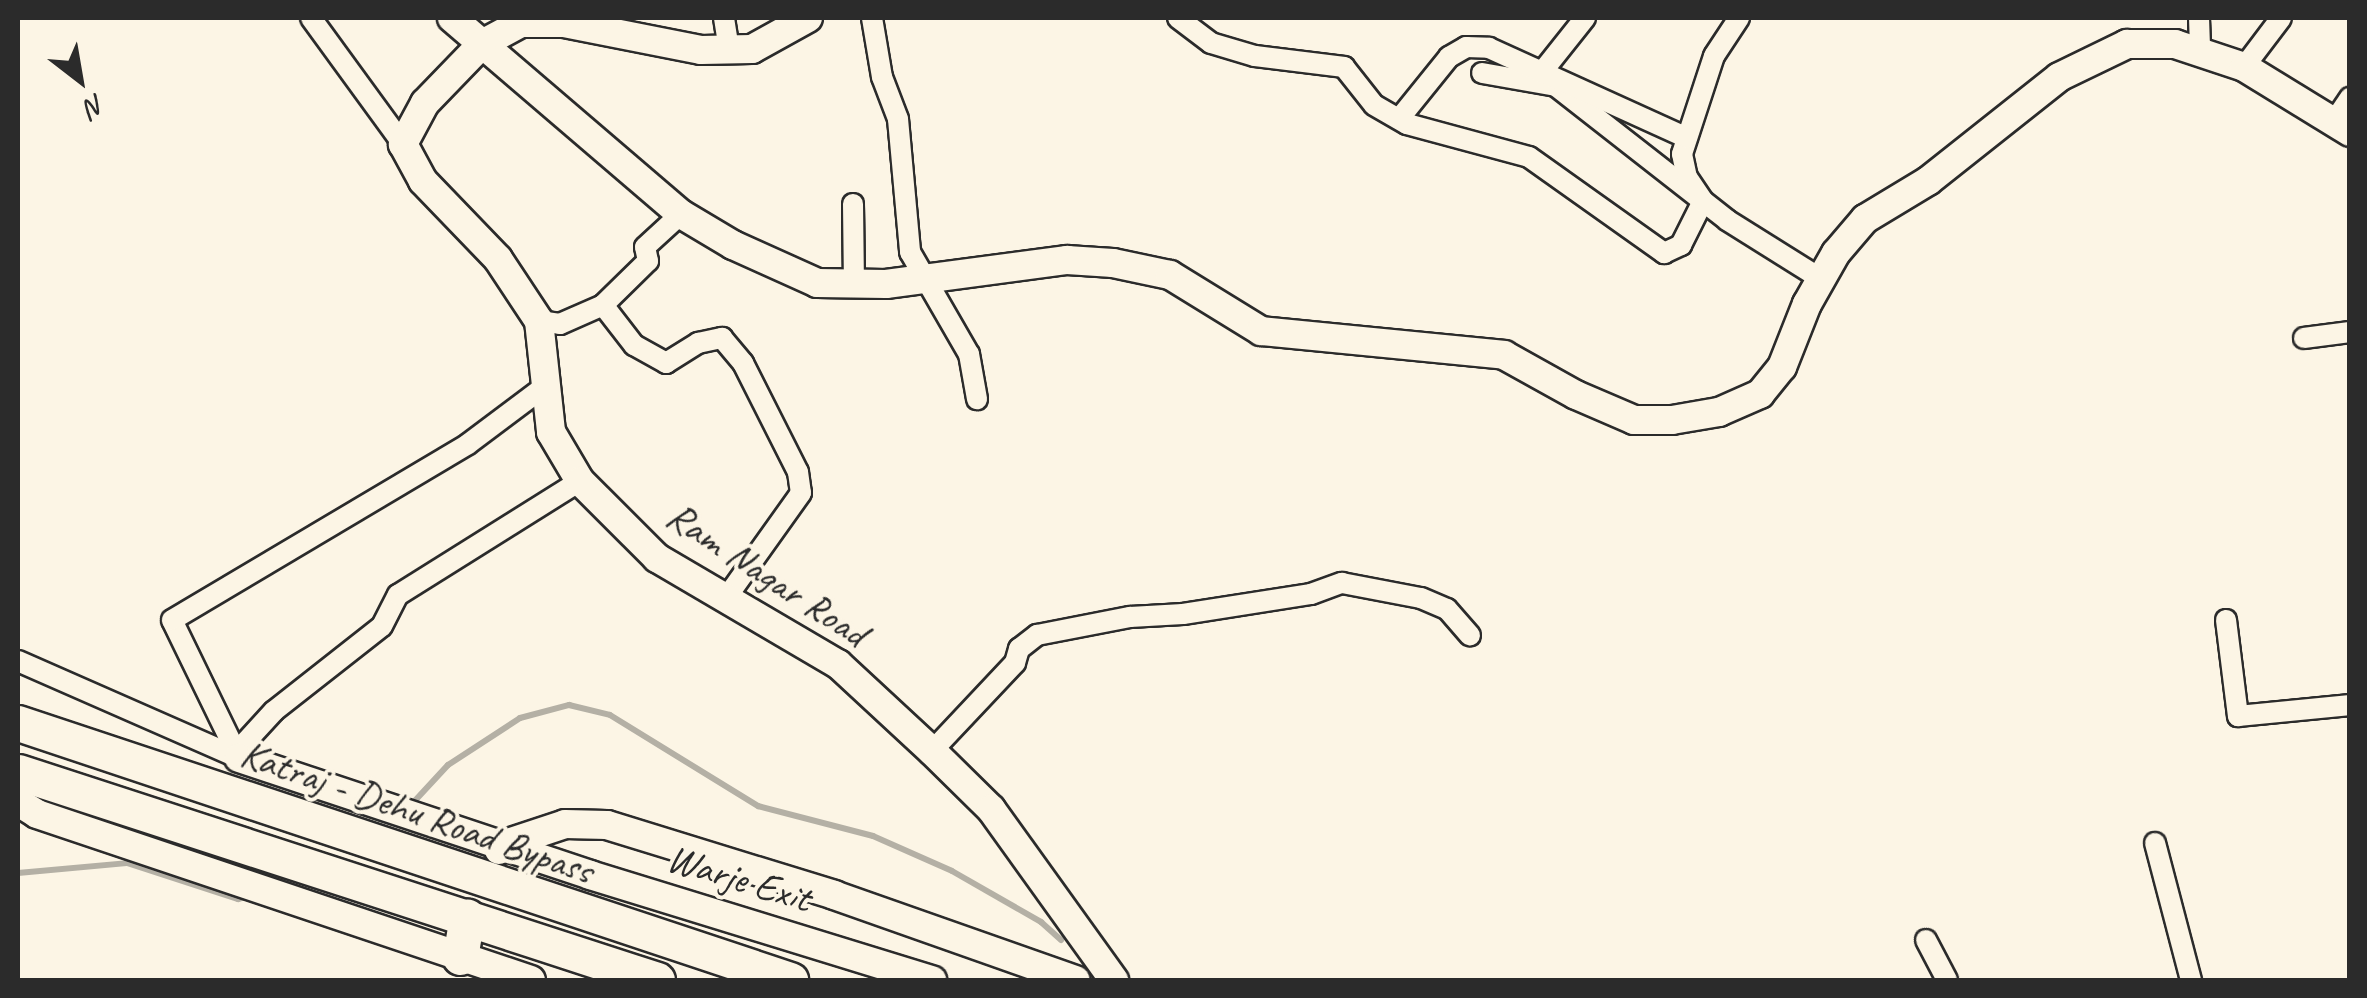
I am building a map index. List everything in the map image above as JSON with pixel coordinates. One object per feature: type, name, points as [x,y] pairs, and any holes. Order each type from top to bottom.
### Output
[{"type":"highway","name":"Katraj - Dehu Road Bypass","points":[[18,723],[790,980]]},
{"type":"highway","name":"Katraj - Dehu Road Bypass","points":[[18,772],[657,980]]},
{"type":"highway","points":[[460,957],[467,917]]},
{"type":"street","points":[[311,18],[403,144],[424,102],[482,44],[521,22],[564,22],[701,50],[763,45],[808,18]]},
{"type":"street","points":[[452,18],[681,214],[732,245],[816,283],[928,280],[1066,260],[1113,263],[1170,275],[1261,331],[1504,355],[1576,395],[1634,420],[1672,420],[1719,412],[1760,394],[1782,367],[1836,253],[1865,220],[1928,182],[2059,77],[2127,44],[2175,44],[2244,66],[2345,117]]},
{"type":"street","points":[[724,18],[729,49]]},
{"type":"street","points":[[872,18],[882,77],[898,119],[910,252],[969,354],[977,399]]},
{"type":"street","points":[[1178,18],[1211,43],[1255,56],[1344,67],[1374,104],[1400,119],[1529,157],[1664,253],[1681,245],[1703,201]]},
{"type":"street","points":[[1542,72],[1585,18]]},
{"type":"street","points":[[1703,201],[1682,154],[1714,56],[1740,18]]},
{"type":"street","points":[[2199,18],[2200,52]]},
{"type":"street","points":[[2244,66],[2281,18]]},
{"type":"street","points":[[1400,119],[1449,57],[1466,47],[1489,48],[1688,138]]},
{"type":"street","points":[[1482,73],[1556,86],[1703,201],[1822,279]]},
{"type":"street","name":"Ram Nagar Road","points":[[403,144],[424,180],[498,258],[539,320],[551,432],[580,481],[657,558],[838,664],[932,751],[991,810],[1114,980]]},
{"type":"street","points":[[853,204],[854,283]]},
{"type":"street","points":[[539,320],[560,324],[603,305],[648,261],[645,247],[681,214]]},
{"type":"street","points":[[603,305],[634,344],[666,363],[698,342],[722,338],[743,363],[802,483],[801,492],[726,598]]},
{"type":"street","points":[[2304,338],[2350,332]]},
{"type":"street","points":[[248,800],[239,758],[172,620],[468,444],[544,388]]},
{"type":"street","points":[[239,758],[241,747],[274,711],[382,626],[398,595],[580,481]]},
{"type":"street","points":[[932,751],[1015,663],[1020,649],[1037,636],[1130,617],[1183,614],[1311,594],[1342,583],[1421,598],[1447,609],[1470,635]]},
{"type":"street","points":[[2226,620],[2238,716],[2350,705]]},
{"type":"street","points":[[18,661],[239,758]]},
{"type":"street","name":"Warje Exit","points":[[239,758],[932,980]]},
{"type":"street","points":[[27,808],[531,980]]},
{"type":"street","points":[[481,879],[502,845],[565,824],[607,825],[918,923],[1076,980]]},
{"type":"street","points":[[2155,843],[2191,980]]},
{"type":"street","points":[[1926,940],[1947,980]]},
{"type":"waterway","points":[[410,806],[448,765],[520,718],[569,705],[610,715],[758,806],[873,836],[952,871],[1041,922],[1061,940]]},
{"type":"waterway","points":[[18,873],[127,863],[238,899],[249,896]]}]
